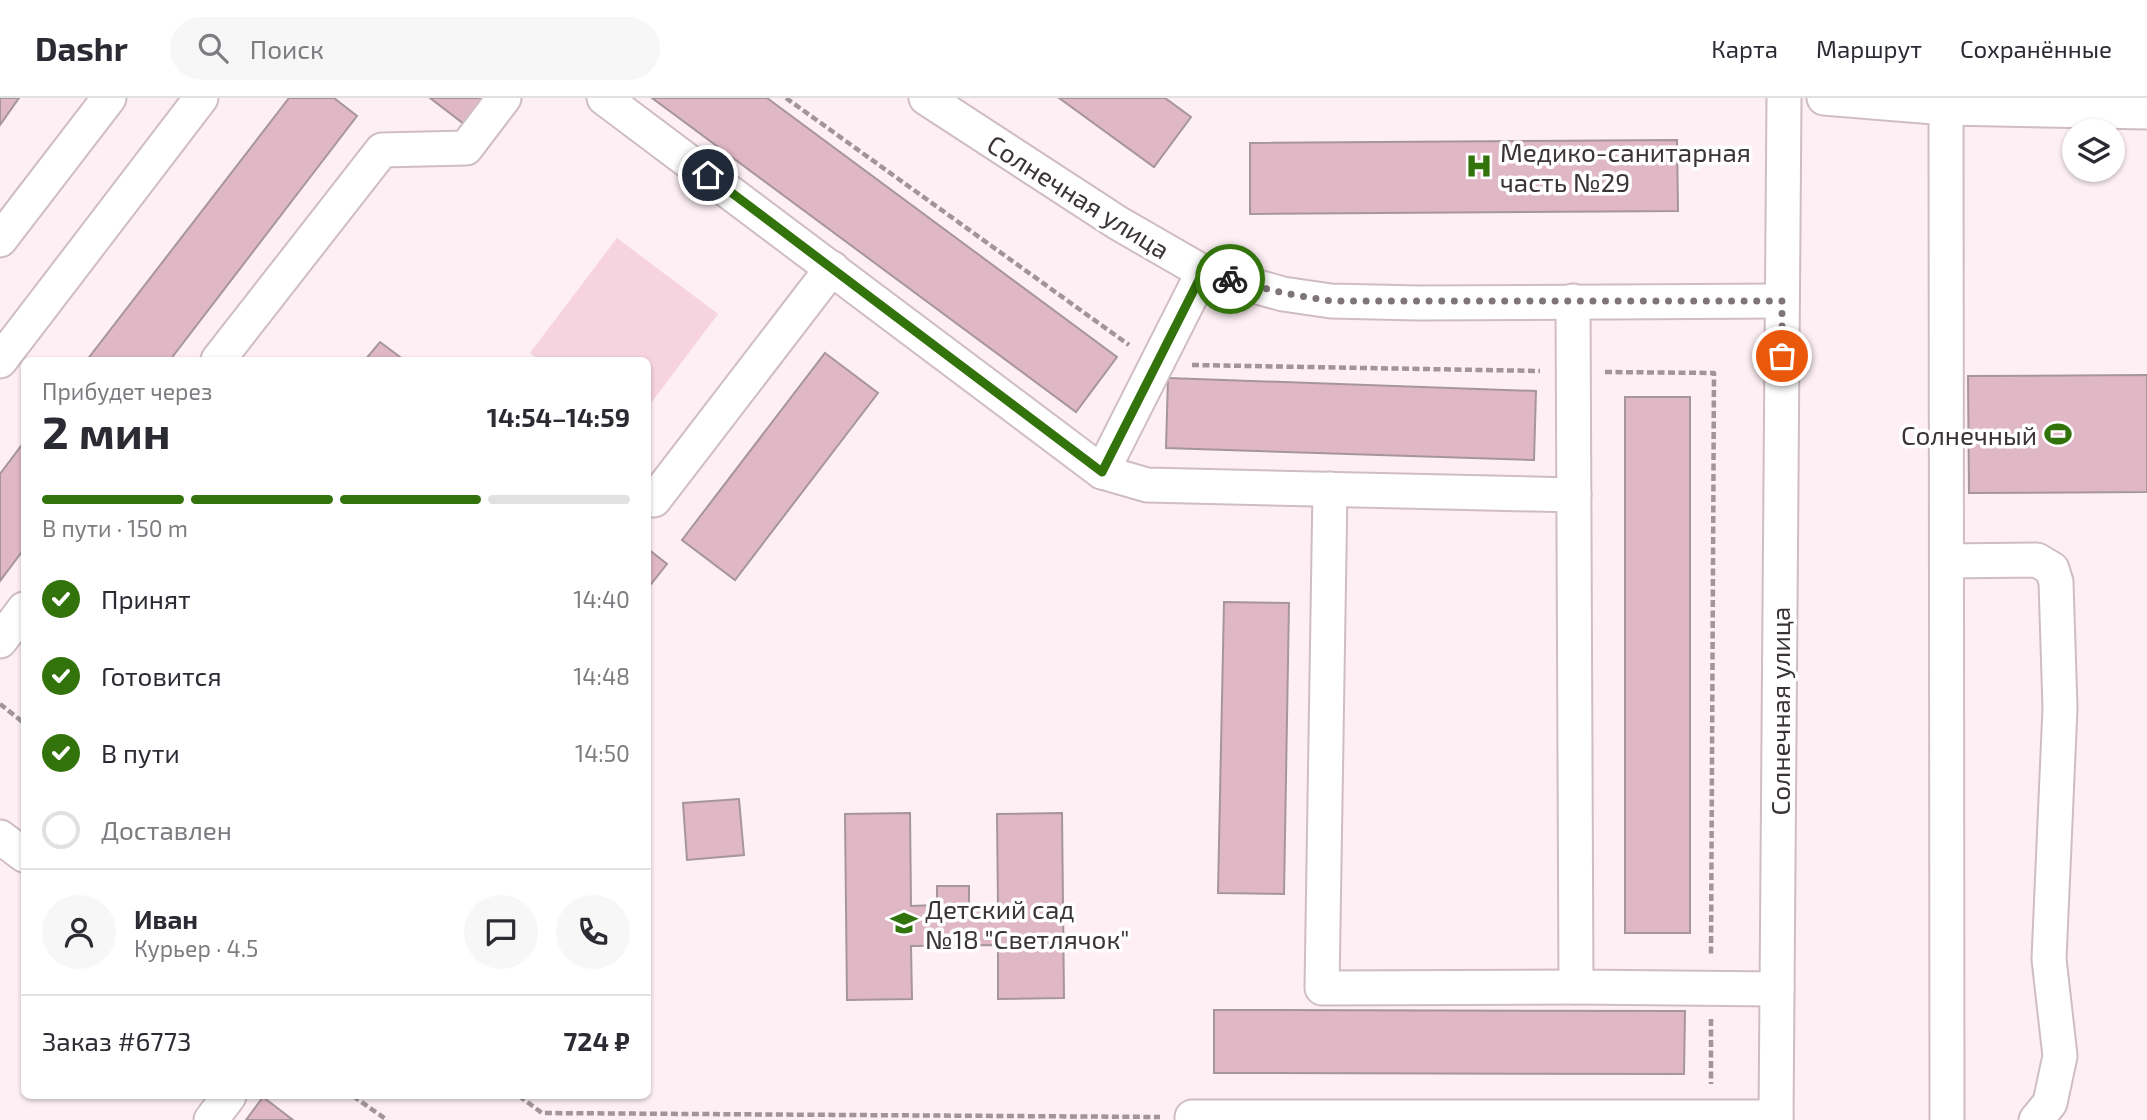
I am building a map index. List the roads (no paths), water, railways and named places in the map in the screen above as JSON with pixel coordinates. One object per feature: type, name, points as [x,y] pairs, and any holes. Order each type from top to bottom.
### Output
[{"type":"street","points":[[0,240],[109,98]]},
{"type":"street","points":[[0,361],[201,98]]},
{"type":"street","points":[[220,357],[382,150],[466,148],[504,98]]},
{"type":"street","points":[[604,98],[1102,472],[1147,485],[1574,495]]},
{"type":"street","name":"Солнечная улица","points":[[926,98],[1118,223],[1203,272],[1283,293],[1331,301],[1782,301]]},
{"type":"street","name":"Солнечная улица","points":[[1776,1118],[1784,98]]},
{"type":"street","points":[[1824,98],[2147,112]]},
{"type":"street","points":[[1946,103],[1947,1120]]},
{"type":"street","points":[[654,500],[832,268]]},
{"type":"street","points":[[1102,472],[1203,272]]},
{"type":"street","points":[[1573,301],[1576,987]]},
{"type":"street","points":[[1330,489],[1322,988],[1777,989]]},
{"type":"street","points":[[1947,561],[2037,560],[2052,569],[2056,582],[2060,708],[2049,959],[2060,1056],[2050,1103],[2036,1120]]},
{"type":"street","points":[[0,641],[21,613]]},
{"type":"street","points":[[0,837],[21,853]]},
{"type":"street","points":[[211,1120],[227,1099]]},
{"type":"street","points":[[1192,1119],[1776,1118]]},
{"type":"place","name":"Медико-санитарная часть №29","points":[[1479,166]]},
{"type":"place","name":"Солнечный","points":[[2058,434]]},
{"type":"place","name":"Детский сад №18 \"Светлячок\"","points":[[904,923]]}]
